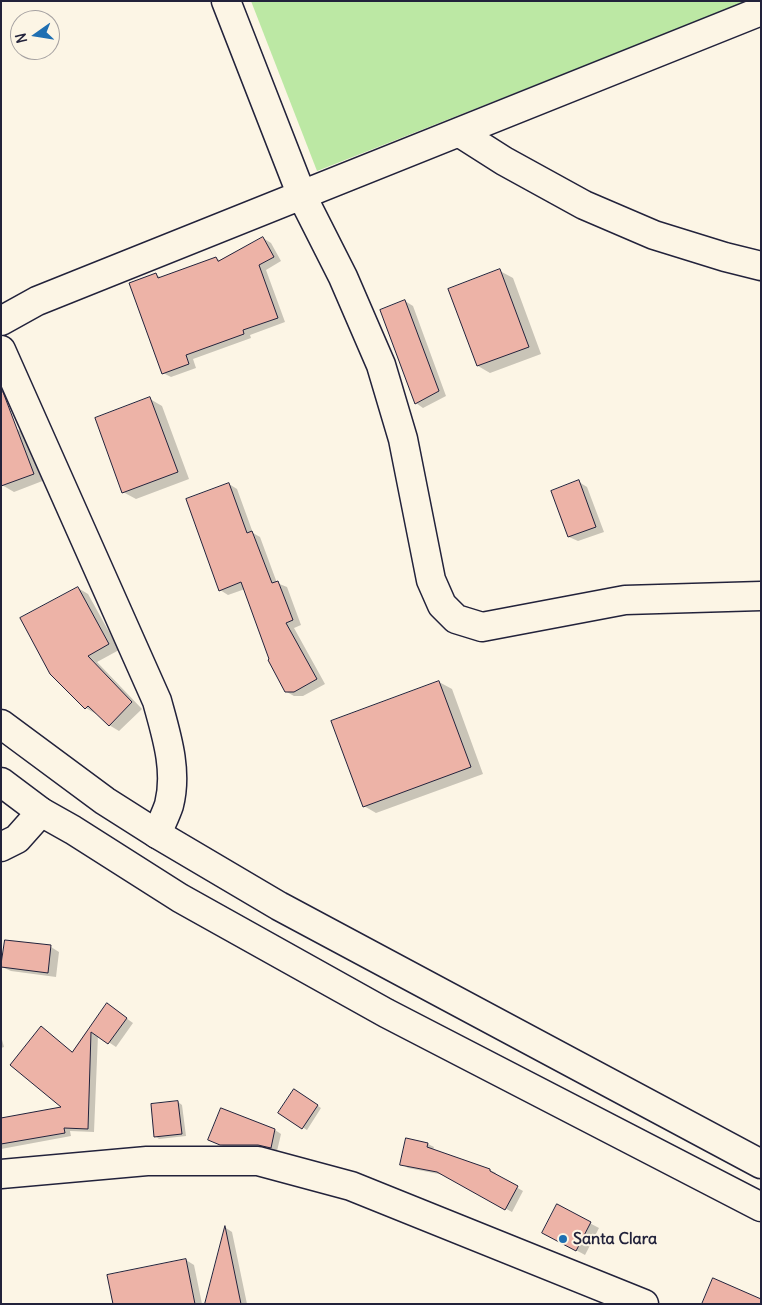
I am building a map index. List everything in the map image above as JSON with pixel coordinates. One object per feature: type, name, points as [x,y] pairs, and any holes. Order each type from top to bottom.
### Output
[{"type":"street","points":[[226,1],[302,196],[343,277],[381,365],[403,438],[431,580],[442,605],[456,619],[482,627],[625,600],[761,596]]},
{"type":"street","points":[[1,321],[37,301],[761,11]]},
{"type":"street","points":[[460,133],[504,162],[584,205],[654,235],[724,258],[761,266]]},
{"type":"street","points":[[1,350],[157,701],[171,753],[172,782],[169,804],[157,834]]},
{"type":"street","points":[[1,724],[105,801],[279,906],[761,1164]]},
{"type":"street","points":[[1,782],[41,812],[73,830],[180,898],[386,1013],[761,1207]]},
{"type":"street","points":[[1,847],[17,839],[41,812]]},
{"type":"street","points":[[1,1174],[147,1161],[258,1160],[351,1186],[644,1304]]},
{"type":"green space","points":[[251,1],[749,1],[317,171]]},
{"type":"building","points":[[263,237],[274,257],[259,265],[278,318],[243,330],[244,334],[186,355],[189,364],[162,374],[129,283],[156,273],[158,278],[216,257],[218,261]]},
{"type":"building","points":[[500,269],[529,347],[477,366],[448,289]]},
{"type":"building","points":[[405,300],[439,391],[415,404],[380,310]]},
{"type":"building","points":[[3,392],[34,474],[1,486],[1,393]]},
{"type":"building","points":[[150,397],[178,472],[122,493],[95,418]]},
{"type":"building","points":[[579,480],[596,527],[568,537],[551,491]]},
{"type":"building","points":[[229,483],[247,533],[252,531],[272,583],[278,581],[293,620],[286,623],[317,679],[294,692],[285,692],[268,660],[241,582],[219,591],[186,499]]},
{"type":"building","points":[[78,587],[109,644],[88,656],[132,702],[109,726],[88,706],[85,709],[50,674],[20,618]]},
{"type":"building","points":[[439,681],[471,767],[363,807],[331,721]]},
{"type":"building","points":[[5,940],[51,945],[48,973],[1,967]]},
{"type":"building","points":[[107,1003],[127,1018],[108,1044],[91,1032],[88,1129],[64,1128],[65,1133],[1,1144],[1,1118],[61,1107],[10,1065],[41,1026],[72,1052]]},
{"type":"building","points":[[294,1089],[318,1105],[302,1129],[278,1113]]},
{"type":"building","points":[[178,1101],[182,1134],[154,1137],[151,1104]]},
{"type":"building","points":[[221,1108],[275,1129],[271,1148],[258,1145],[220,1145],[208,1140]]},
{"type":"building","points":[[406,1138],[428,1143],[427,1147],[490,1169],[490,1171],[518,1186],[505,1210],[437,1172],[400,1165]]},
{"type":"building","points":[[557,1204],[591,1222],[576,1251],[542,1233]]},
{"type":"building","points":[[225,1226],[241,1304],[205,1304]]},
{"type":"building","points":[[186,1259],[195,1304],[113,1304],[107,1275]]},
{"type":"building","points":[[713,1278],[761,1299],[761,1304],[702,1304]]},
{"type":"place","name":"Santa Clara","points":[[563,1239]]}]
